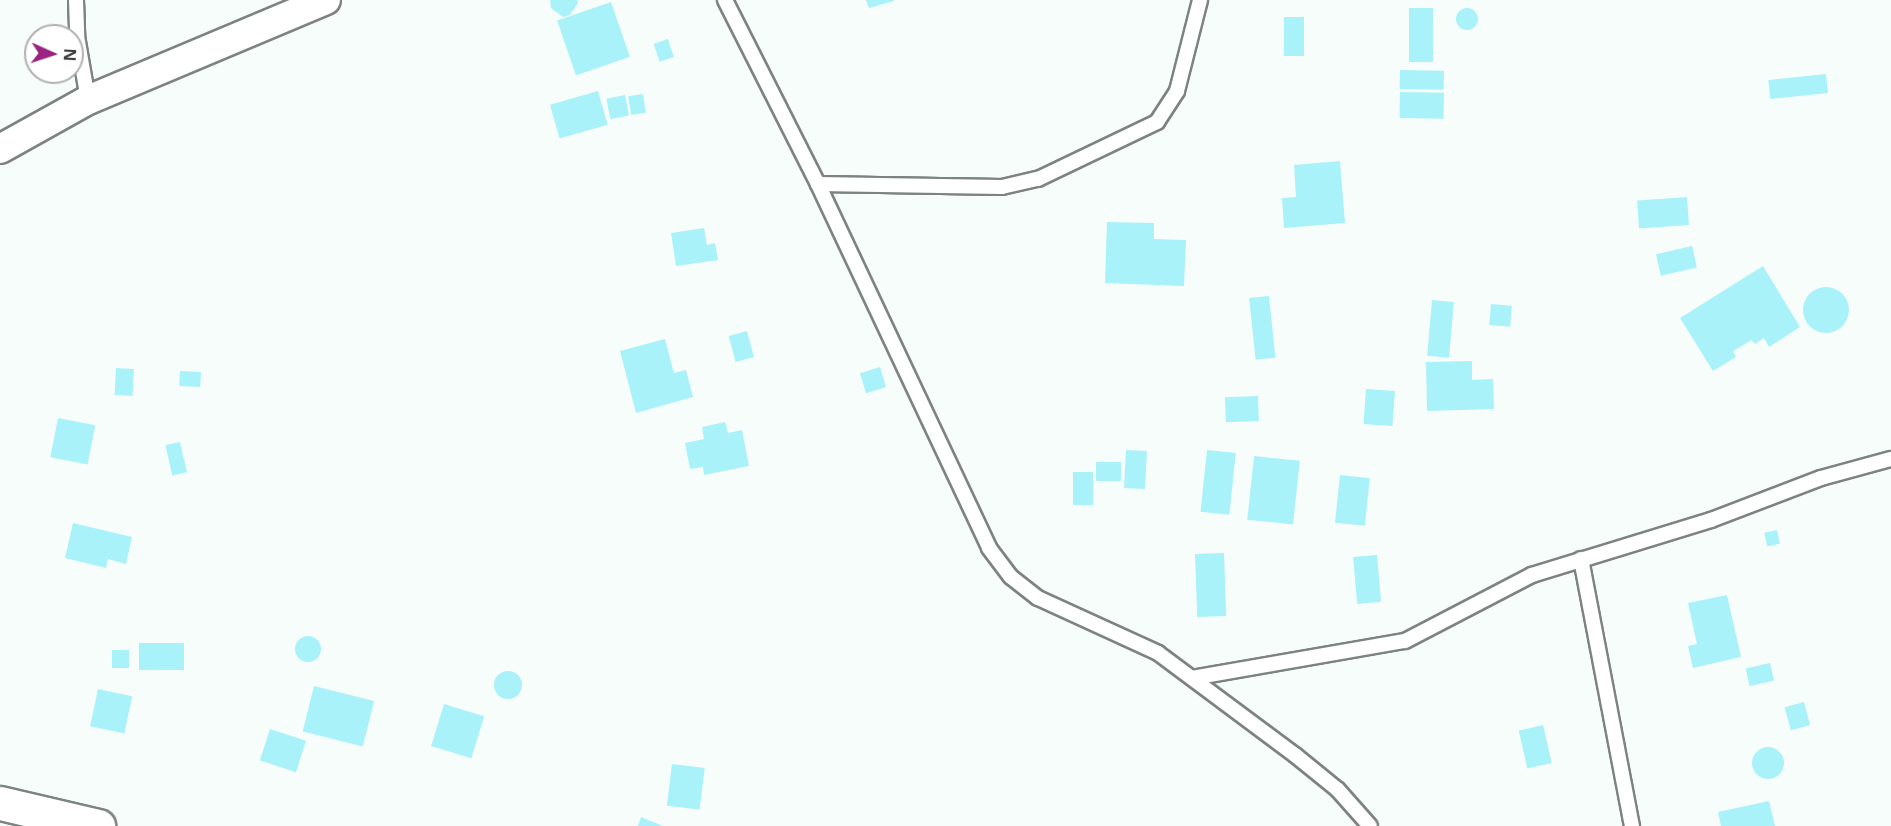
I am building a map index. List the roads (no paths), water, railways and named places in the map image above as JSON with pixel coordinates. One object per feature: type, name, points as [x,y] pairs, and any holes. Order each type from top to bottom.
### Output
[{"type":"main road","points":[[0,803],[50,819],[98,826]]},
{"type":"street","points":[[0,150],[88,100],[326,0]]},
{"type":"lane","points":[[76,0],[77,36],[88,100]]},
{"type":"lane","points":[[725,0],[818,184],[989,548],[1011,577],[1038,598],[1158,653],[1321,776],[1370,826]]},
{"type":"lane","points":[[818,184],[1018,186],[1157,122],[1168,110],[1177,91],[1200,0]]},
{"type":"lane","points":[[1192,678],[1405,641],[1532,575],[1711,520],[1821,478],[1891,459]]},
{"type":"lane","points":[[1581,560],[1632,826]]}]
